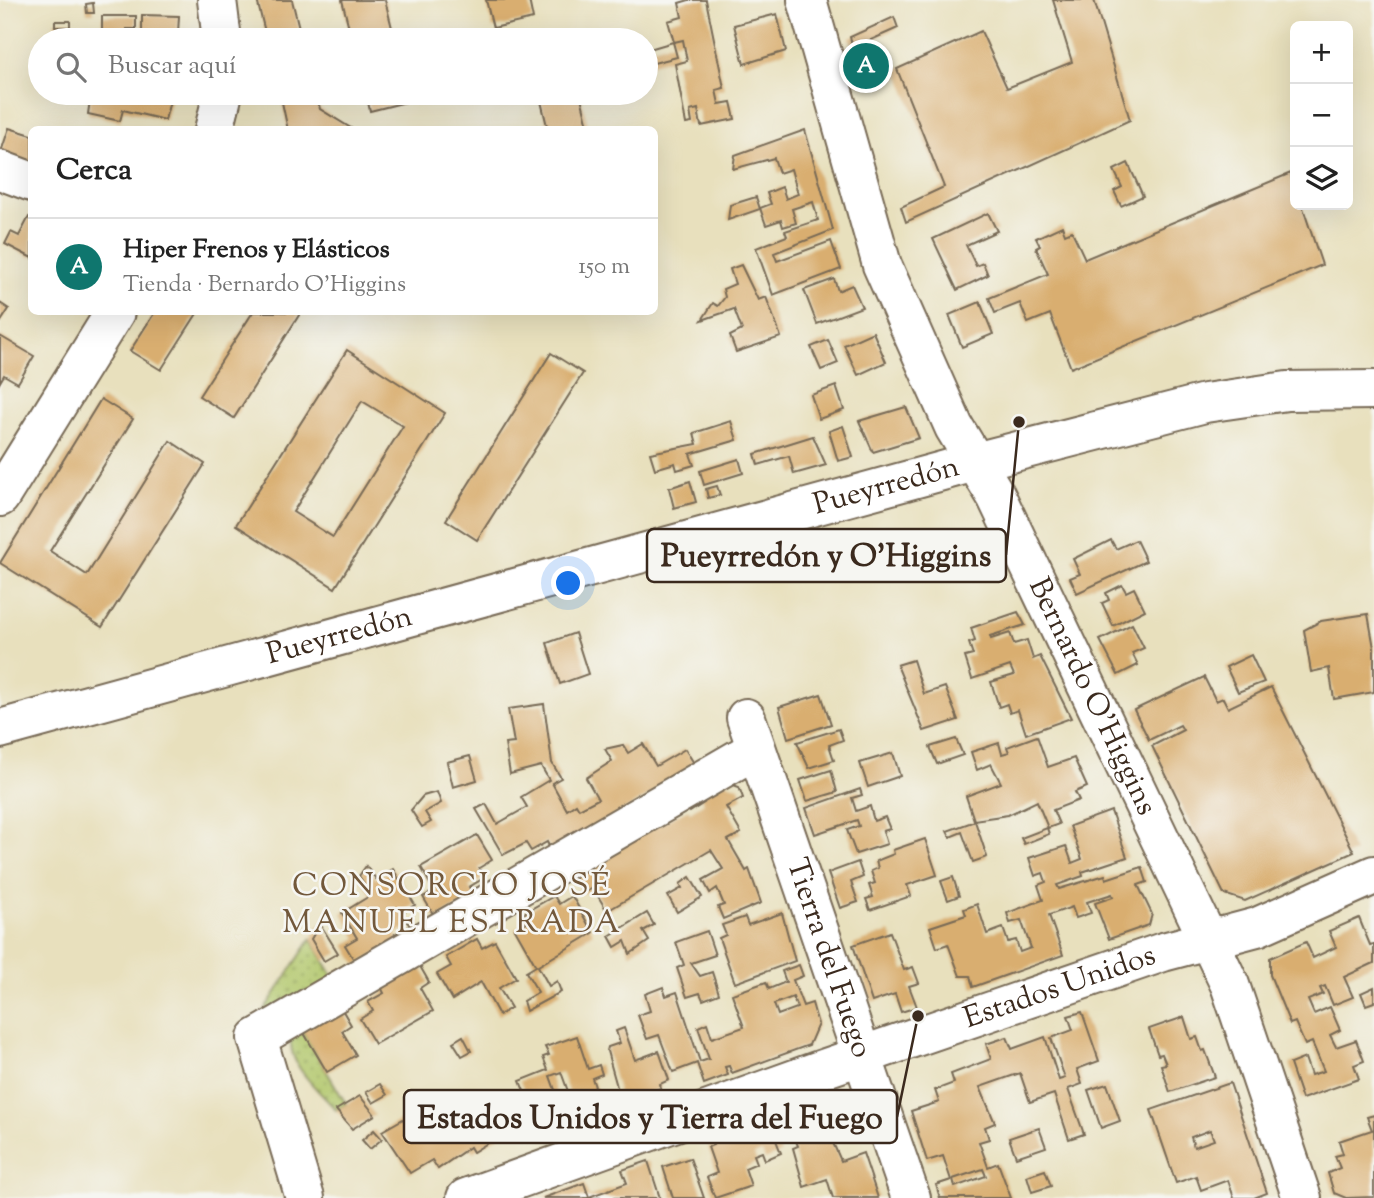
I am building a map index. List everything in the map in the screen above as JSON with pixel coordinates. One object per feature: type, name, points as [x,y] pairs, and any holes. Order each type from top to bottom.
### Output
[{"type":"street","points":[[217,0],[220,28]]},
{"type":"street","name":"Bernardo O'Higgins","points":[[807,0],[869,227],[882,265],[954,427],[996,496],[1230,985],[1302,1198]]},
{"type":"street","points":[[215,126],[220,105]]},
{"type":"street","points":[[0,170],[28,180]]},
{"type":"street","points":[[0,497],[113,315]]},
{"type":"street","name":"Pueyrredón","points":[[0,729],[975,462],[1205,403],[1287,391],[1374,390]]},
{"type":"street","name":"Tierra del Fuego","points":[[305,1198],[257,1038],[751,733],[911,1198]]},
{"type":"street","name":"Estados Unidos","points":[[466,1198],[862,1056],[1163,952],[1257,927],[1374,875]]},
{"type":"green space","points":[[311,939],[334,978],[257,1021]]},
{"type":"green space","points":[[301,1028],[346,1104],[336,1110],[304,1075],[293,1055],[292,1033]]},
{"type":"building","points":[[257,0],[292,0],[299,28],[264,28]]},
{"type":"building","points":[[342,0],[385,0],[392,28],[349,28]]},
{"type":"building","points":[[486,0],[529,0],[533,19],[493,28]]},
{"type":"building","points":[[706,0],[724,88],[716,90],[719,104],[731,102],[735,119],[701,126],[698,109],[690,111],[692,123],[686,124],[675,64],[687,61],[683,40],[674,42],[668,21],[682,17],[679,3]]},
{"type":"building","points":[[1053,0],[1094,0],[1130,120],[906,222],[901,207],[944,187],[897,69],[981,31],[1007,88],[1072,62]]},
{"type":"building","points":[[93,3],[94,13],[87,13],[86,4]]},
{"type":"building","points":[[777,14],[786,51],[744,64],[734,25]]},
{"type":"building","points":[[142,15],[179,16],[178,28],[142,28]]},
{"type":"building","points":[[102,16],[136,16],[136,28],[102,28]]},
{"type":"building","points":[[894,17],[898,28],[853,48],[850,37]]},
{"type":"building","points":[[55,21],[70,21],[70,27],[55,27]]},
{"type":"building","points":[[673,42],[677,57],[658,62],[658,46]]},
{"type":"building","points":[[89,105],[169,105],[165,120],[123,110],[120,121],[88,114]]},
{"type":"building","points":[[283,105],[319,105],[320,109],[348,126],[287,126]]},
{"type":"building","points":[[369,105],[394,105],[370,111]]},
{"type":"building","points":[[542,105],[583,105],[588,126],[547,126]]},
{"type":"building","points":[[9,128],[28,134],[28,167],[0,155]]},
{"type":"building","points":[[805,130],[833,230],[774,253],[777,261],[831,241],[841,269],[773,295],[756,248],[787,236],[785,231],[818,220],[813,202],[792,209],[796,223],[783,227],[781,220],[766,225],[760,208],[771,204],[767,193],[782,187],[786,199],[798,194],[791,169],[779,173],[774,158],[733,169],[735,155]]},
{"type":"building","points":[[1128,163],[1143,196],[1121,206],[1114,191],[1122,187],[1114,170]]},
{"type":"building","points":[[1290,173],[1290,210],[1304,210],[1322,265],[1071,368],[1050,314],[1028,323],[1020,303],[995,313],[989,298],[1048,274],[1036,248],[1040,246],[1036,238],[1062,226],[1065,234],[1072,231],[1085,259]]},
{"type":"building","points":[[756,197],[760,209],[728,220],[730,205]]},
{"type":"building","points":[[988,213],[997,231],[966,245],[976,266],[983,263],[988,275],[957,290],[933,239]]},
{"type":"building","points":[[28,219],[28,256],[5,244],[11,232],[19,236]]},
{"type":"building","points":[[741,265],[758,300],[766,297],[781,337],[736,352],[730,336],[742,330],[734,309],[702,320],[713,303],[718,306],[725,297],[723,289],[735,284],[730,269]]},
{"type":"building","points":[[834,279],[838,291],[852,285],[862,307],[817,324],[804,290]]},
{"type":"building","points":[[980,302],[993,334],[962,347],[949,315]]},
{"type":"building","points":[[0,303],[9,309],[0,323]]},
{"type":"building","points":[[153,315],[196,315],[161,370],[130,351]]},
{"type":"building","points":[[251,315],[299,315],[234,418],[199,396]]},
{"type":"building","points":[[873,332],[886,362],[858,375],[844,345]]},
{"type":"building","points":[[0,336],[34,356],[18,383],[4,375],[0,382]]},
{"type":"building","points":[[828,340],[838,363],[821,370],[811,347]]},
{"type":"building","points":[[347,350],[445,413],[335,588],[236,525]],"holes":[[[362,401],[403,426],[333,537],[293,512]]]},
{"type":"building","points":[[551,353],[583,373],[477,540],[446,520]]},
{"type":"building","points":[[836,386],[844,410],[819,419],[811,395]]},
{"type":"building","points":[[101,399],[133,419],[50,551],[87,575],[170,441],[205,464],[102,627],[0,563]]},
{"type":"building","points":[[906,407],[919,438],[873,452],[859,421]]},
{"type":"building","points":[[731,421],[737,440],[690,454],[694,465],[677,470],[675,463],[655,469],[650,453],[697,444],[694,433]]},
{"type":"building","points":[[843,426],[853,457],[838,461],[829,431]]},
{"type":"building","points":[[813,436],[826,465],[794,474],[789,456],[758,465],[755,454]]},
{"type":"building","points":[[739,459],[743,473],[704,485],[700,471]]},
{"type":"building","points":[[690,481],[696,502],[674,508],[669,488]]},
{"type":"building","points":[[717,486],[720,495],[708,498],[706,489]]},
{"type":"building","points":[[1111,540],[1116,549],[1136,540],[1146,561],[1077,593],[1070,578],[1080,574],[1073,559]]},
{"type":"building","points":[[1122,585],[1126,592],[1134,588],[1145,610],[1113,626],[1102,603],[1109,600],[1106,593]]},
{"type":"building","points":[[1018,612],[1025,625],[990,636],[991,639],[1010,633],[1014,644],[1027,640],[1033,659],[1040,656],[1071,718],[1026,734],[1018,710],[1010,713],[1007,704],[999,707],[991,682],[1014,675],[1010,666],[972,679],[965,657],[973,655],[969,643],[975,641],[971,628]]},
{"type":"building","points":[[1368,614],[1374,648],[1374,692],[1334,699],[1329,668],[1311,672],[1304,630],[1321,621]]},
{"type":"building","points":[[1132,624],[1144,648],[1132,653],[1138,665],[1118,675],[1100,640]]},
{"type":"building","points":[[575,633],[588,674],[560,684],[547,643]]},
{"type":"building","points":[[1251,655],[1264,682],[1238,692],[1226,667]]},
{"type":"building","points":[[913,660],[924,694],[945,687],[958,720],[924,731],[897,665]]},
{"type":"building","points":[[1204,677],[1216,701],[1223,698],[1228,708],[1271,687],[1354,852],[1245,901],[1224,894],[1152,746],[1183,730],[1180,725],[1149,740],[1134,710]]},
{"type":"building","points":[[821,694],[831,724],[788,738],[779,707]]},
{"type":"building","points":[[544,704],[552,763],[561,778],[552,783],[567,810],[576,804],[579,809],[598,799],[586,778],[612,761],[605,749],[623,745],[628,753],[643,744],[656,766],[685,749],[697,768],[552,852],[547,842],[531,851],[526,843],[503,855],[476,809],[486,804],[497,824],[527,807],[521,797],[549,780],[541,766],[510,774],[505,744],[514,743],[508,709]]},
{"type":"building","points":[[839,729],[843,740],[829,745],[834,760],[809,768],[797,742]]},
{"type":"building","points":[[1037,736],[1048,767],[1074,758],[1087,787],[1075,792],[1079,800],[1053,810],[1059,824],[1048,828],[1037,801],[1008,815],[974,820],[966,796],[1001,783],[991,764],[977,770],[971,752],[999,743],[1002,754],[1009,752],[1007,747]]},
{"type":"building","points":[[956,739],[963,755],[937,764],[930,747]]},
{"type":"building","points":[[893,753],[900,776],[868,787],[860,763]]},
{"type":"building","points":[[470,756],[477,780],[453,787],[447,762]]},
{"type":"building","points":[[831,770],[837,792],[807,801],[800,780]]},
{"type":"building","points":[[725,782],[739,787],[743,798],[726,807],[741,833],[728,840],[746,871],[749,869],[761,903],[723,919],[718,907],[724,905],[717,888],[710,893],[703,880],[723,869],[711,850],[607,911],[593,888],[584,893],[571,872],[688,809],[690,812],[704,803],[700,796]]},
{"type":"building","points":[[860,789],[862,795],[852,798],[856,811],[870,806],[874,821],[885,817],[890,829],[883,831],[887,844],[856,854],[847,830],[859,826],[857,820],[815,834],[806,808]]},
{"type":"building","points":[[437,792],[441,803],[425,812],[431,822],[422,827],[411,810],[423,796]]},
{"type":"building","points":[[1111,811],[1127,857],[1082,872],[1083,876],[1057,885],[1059,889],[1105,875],[1106,879],[1142,867],[1147,882],[1138,885],[1152,914],[1149,925],[1109,939],[1095,903],[1113,897],[1112,894],[1087,902],[1091,913],[1076,918],[1072,907],[1049,915],[1063,955],[973,987],[970,976],[960,976],[948,944],[937,948],[930,927],[966,915],[964,909],[977,904],[987,934],[1003,928],[1008,942],[1016,940],[1020,952],[1031,948],[1021,920],[1010,923],[1007,913],[1043,900],[1038,885],[1046,882],[1043,873],[1035,876],[1029,858],[1066,846],[1072,863],[1082,859],[1070,826]]},
{"type":"building","points":[[975,821],[987,857],[973,862],[962,832],[950,837],[947,831]]},
{"type":"building","points":[[1047,828],[1049,834],[1024,844],[1021,838]]},
{"type":"building","points":[[477,835],[492,860],[479,868],[484,878],[469,887],[475,896],[436,919],[423,897],[434,891],[421,867]]},
{"type":"building","points":[[925,839],[937,875],[907,885],[911,896],[870,910],[866,899],[873,897],[869,885],[875,883],[871,871],[878,868],[876,861],[894,854],[893,850]]},
{"type":"building","points":[[858,862],[863,877],[851,882],[858,902],[840,908],[828,873]]},
{"type":"building","points":[[366,866],[376,879],[393,869],[415,905],[401,913],[410,926],[395,934],[399,941],[357,965],[345,945],[357,938],[342,913],[371,895],[359,876]]},
{"type":"building","points":[[690,877],[702,897],[677,912],[668,896],[682,888],[680,884]]},
{"type":"building","points":[[953,877],[959,896],[948,900],[941,881]]},
{"type":"building","points":[[554,896],[559,904],[572,896],[593,933],[538,966],[549,986],[557,981],[561,992],[526,1011],[523,1001],[538,992],[526,972],[536,966],[515,929],[528,922],[524,913]]},
{"type":"building","points":[[647,913],[654,925],[643,931],[649,941],[630,954],[625,941],[615,947],[609,936]]},
{"type":"building","points":[[782,913],[795,961],[735,983],[719,938],[726,935],[722,925],[745,917],[748,925]]},
{"type":"building","points":[[1359,918],[1370,945],[1374,944],[1374,963],[1344,977],[1353,997],[1333,1005],[1325,986],[1320,988],[1323,994],[1308,1000],[1314,1014],[1330,1007],[1340,1030],[1330,1035],[1336,1047],[1356,1040],[1364,1061],[1354,1065],[1359,1079],[1302,1099],[1290,1064],[1305,1058],[1311,1075],[1324,1071],[1312,1042],[1305,1045],[1295,1022],[1290,1024],[1270,975],[1270,958],[1306,942],[1313,958],[1336,947],[1329,931]]},
{"type":"building","points":[[320,924],[338,953],[324,961],[311,939]]},
{"type":"building","points":[[707,931],[715,955],[691,963],[700,976],[712,972],[719,994],[703,1000],[700,993],[687,997],[677,968],[684,965],[676,942]]},
{"type":"building","points":[[890,932],[904,970],[913,967],[919,983],[909,986],[917,1007],[901,1012],[895,994],[872,1002],[853,945]]},
{"type":"building","points":[[477,939],[482,948],[495,941],[516,978],[499,988],[511,1008],[499,1015],[481,982],[452,1000],[437,974],[451,966],[446,957]]},
{"type":"building","points":[[417,961],[429,982],[420,988],[433,1011],[375,1044],[360,1019],[373,1011],[368,1002],[384,993],[381,987]]},
{"type":"building","points":[[799,965],[803,976],[793,980],[803,1006],[812,1003],[818,1024],[809,1045],[732,1073],[729,1066],[725,1067],[728,1075],[704,1084],[697,1063],[673,1072],[659,1035],[647,1039],[638,1015],[650,1011],[645,994],[663,987],[666,996],[677,992],[700,1062],[709,1059],[698,1027],[707,1023],[712,1038],[744,1027],[732,994],[766,982],[769,989],[786,982],[782,971]],"holes":[[[793,997],[797,1008],[778,1015],[774,1004]]]},
{"type":"building","points":[[1374,987],[1374,1002],[1366,1005],[1361,993]]},
{"type":"building","points":[[340,1006],[351,1025],[342,1031],[356,1055],[327,1072],[301,1028]]},
{"type":"building","points":[[1082,1012],[1099,1061],[1077,1069],[1082,1084],[1068,1089],[1084,1134],[1069,1139],[1054,1094],[1030,1102],[1020,1073],[980,1087],[995,1123],[985,1127],[989,1139],[979,1142],[988,1167],[998,1163],[1011,1198],[940,1198],[936,1185],[951,1180],[943,1156],[927,1161],[911,1111],[939,1102],[935,1090],[954,1083],[951,1074],[991,1059],[986,1044],[1007,1037],[1012,1049],[1045,1037],[1059,1080],[1065,1078],[1051,1038],[1073,1030],[1068,1016]],"holes":[[[983,1169],[986,1176],[955,1187],[953,1179]]]},
{"type":"building","points":[[1184,1017],[1191,1039],[1197,1037],[1215,1077],[1170,1092],[1161,1065],[1166,1064],[1162,1054],[1158,1055],[1149,1029]]},
{"type":"building","points":[[624,1028],[635,1060],[659,1051],[669,1080],[660,1084],[661,1088],[640,1096],[643,1106],[571,1132],[564,1113],[551,1119],[542,1108],[521,1118],[513,1095],[524,1091],[520,1081],[548,1070],[543,1057],[549,1055],[545,1047],[577,1036],[588,1069],[599,1065],[602,1074],[592,1078],[600,1101],[619,1094],[607,1051],[608,1047],[620,1043],[616,1031]],"holes":[[[561,1072],[569,1094],[572,1093],[574,1097],[571,1099],[574,1109],[563,1112],[550,1076]]]},
{"type":"building","points":[[463,1036],[471,1051],[462,1056],[453,1042]]},
{"type":"building","points":[[1230,1083],[1267,1193],[1254,1198],[1234,1198],[1228,1180],[1201,1190],[1196,1176],[1176,1183],[1151,1110]],"holes":[[[1210,1130],[1214,1140],[1194,1147],[1191,1137]]]},
{"type":"building","points":[[380,1084],[387,1095],[373,1103],[366,1092]]},
{"type":"building","points":[[1107,1084],[1120,1121],[1101,1128],[1088,1090]]},
{"type":"building","points":[[474,1091],[481,1102],[485,1099],[502,1134],[473,1152],[470,1147],[438,1169],[432,1160],[410,1173],[382,1131],[403,1119],[412,1131],[438,1114],[435,1110],[443,1105],[454,1122],[467,1115],[465,1111],[468,1109],[461,1099]]},
{"type":"building","points":[[360,1096],[375,1115],[352,1129],[336,1110]]},
{"type":"building","points":[[826,1099],[847,1108],[853,1124],[829,1134],[841,1161],[863,1153],[878,1198],[833,1198],[827,1179],[804,1187],[793,1148],[798,1146],[785,1113]]},
{"type":"building","points":[[1374,1115],[1374,1197],[1346,1198],[1334,1193],[1328,1173],[1340,1168],[1335,1156],[1343,1154],[1339,1141],[1372,1130],[1367,1117]]},
{"type":"building","points":[[768,1120],[781,1153],[765,1160],[762,1152],[754,1155],[757,1163],[745,1168],[751,1186],[715,1198],[707,1177],[717,1173],[708,1147],[713,1145],[711,1139]]},
{"type":"building","points":[[1039,1128],[1046,1147],[1016,1157],[1009,1138]]},
{"type":"building","points":[[374,1130],[382,1139],[370,1149],[362,1140]]},
{"type":"building","points":[[690,1158],[704,1198],[673,1198],[663,1167]]},
{"type":"building","points":[[648,1161],[660,1198],[543,1198],[584,1183],[589,1197],[627,1183],[622,1170]]},
{"type":"building","points":[[1045,1170],[1051,1186],[1032,1192],[1027,1176]]},
{"type":"place","name":"Hiper Frenos y Elásticos","points":[[866,66]]},
{"type":"place","name":"Pueyrredón y O'Higgins","points":[[1019,422]]},
{"type":"place","name":"Estados Unidos y Tierra del Fuego","points":[[918,1016]]},
{"type":"district","name":"CONSORCIO JOSÉ MANUEL ESTRADA","points":[[452,906]]}]
